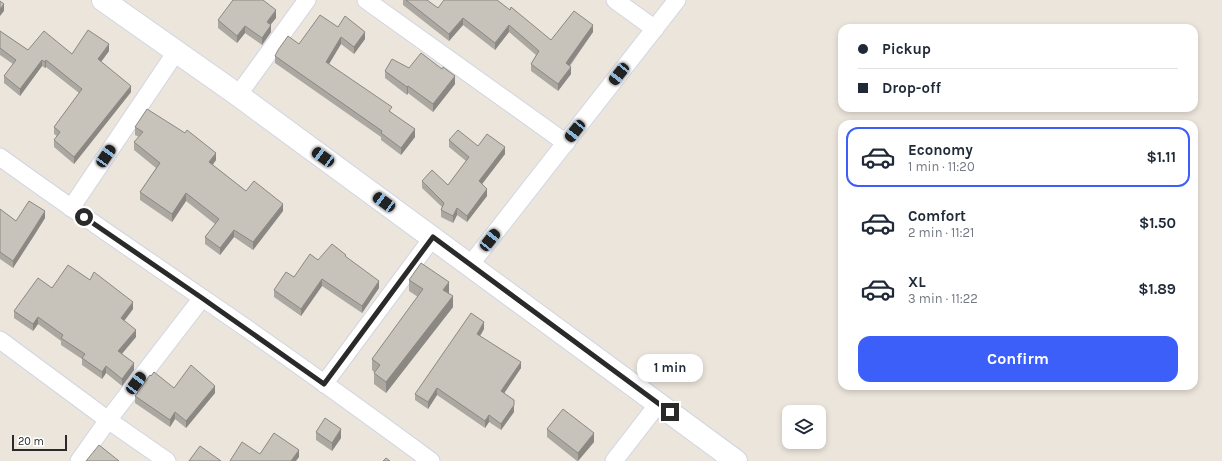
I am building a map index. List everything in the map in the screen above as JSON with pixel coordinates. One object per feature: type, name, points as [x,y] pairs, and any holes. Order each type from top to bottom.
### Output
[{"type":"street","points":[[103,0],[238,95],[433,237],[736,461]]},
{"type":"street","points":[[238,95],[306,0]]},
{"type":"street","points":[[366,0],[566,143]]},
{"type":"street","points":[[615,0],[655,29]]},
{"type":"street","points":[[470,265],[677,0]]},
{"type":"street","points":[[70,208],[176,52]]},
{"type":"street","points":[[0,156],[70,208],[202,298],[428,460]]},
{"type":"street","points":[[324,384],[433,237]]},
{"type":"street","points":[[79,461],[108,420],[202,298]]},
{"type":"street","points":[[0,340],[108,420],[167,461]]},
{"type":"street","points":[[614,461],[658,404]]},
{"type":"building","points":[[233,0],[263,0],[276,10],[267,22],[271,25],[262,38],[245,26],[237,36],[218,20]]},
{"type":"building","points":[[406,0],[427,0],[438,8],[444,0],[497,0],[510,10],[511,7],[551,40],[574,11],[593,25],[566,63],[571,67],[558,84],[531,64],[539,51],[509,25],[495,43],[463,18],[449,34]]},
{"type":"building","points":[[0,1],[4,4],[0,9]]},
{"type":"building","points":[[320,15],[338,27],[345,16],[365,32],[354,47],[341,37],[326,62],[392,107],[389,111],[415,129],[401,148],[381,133],[382,131],[275,56],[288,36],[299,44]]},
{"type":"building","points":[[88,30],[109,44],[98,59],[131,86],[74,157],[54,140],[60,132],[54,127],[82,89],[46,60],[45,62],[42,60],[20,89],[4,76],[16,60],[0,48],[0,31],[28,50],[44,31],[72,54]]},
{"type":"building","points":[[421,53],[442,69],[443,67],[455,76],[433,104],[385,71],[392,59],[409,68]]},
{"type":"building","points":[[147,109],[185,133],[187,130],[216,153],[209,162],[246,191],[254,181],[283,204],[253,242],[234,230],[220,248],[205,237],[219,219],[186,193],[172,214],[140,192],[160,163],[134,142],[143,132],[135,127]]},
{"type":"building","points":[[458,130],[478,146],[487,134],[505,147],[479,181],[487,189],[467,216],[457,208],[453,216],[441,210],[444,203],[422,181],[432,170],[448,185],[469,157],[449,140]]},
{"type":"building","points":[[29,201],[45,211],[13,261],[0,252],[0,209],[16,221]]},
{"type":"building","points":[[332,244],[346,255],[345,256],[379,281],[362,306],[322,279],[301,309],[274,290],[286,272],[294,277],[310,254],[318,260]]},
{"type":"building","points":[[421,263],[449,282],[443,290],[453,296],[386,382],[374,373],[380,365],[372,359],[423,289],[409,280]]},
{"type":"building","points":[[68,265],[90,280],[94,272],[133,302],[121,318],[136,330],[118,351],[134,363],[122,379],[106,366],[102,372],[82,358],[85,354],[61,338],[63,335],[38,317],[33,324],[14,311],[38,278],[52,288]]},
{"type":"building","points":[[471,313],[484,322],[477,334],[521,362],[501,391],[514,400],[514,405],[501,424],[489,415],[485,421],[437,388],[428,402],[415,394]]},
{"type":"building","points":[[191,365],[215,386],[186,421],[175,412],[170,420],[135,396],[150,375],[151,376],[154,372],[174,388]]},
{"type":"building","points":[[563,409],[594,433],[578,453],[547,429]]},
{"type":"building","points":[[325,418],[341,429],[332,443],[316,432]]},
{"type":"building","points":[[274,433],[299,450],[291,461],[230,461],[242,442],[260,454]]},
{"type":"building","points":[[99,445],[119,461],[86,461]]},
{"type":"building","points":[[200,446],[221,461],[189,461]]},
{"type":"building","points":[[386,458],[390,461],[383,461]]},
{"type":"route","points":[[84,217],[324,384],[433,237],[670,412]]}]
